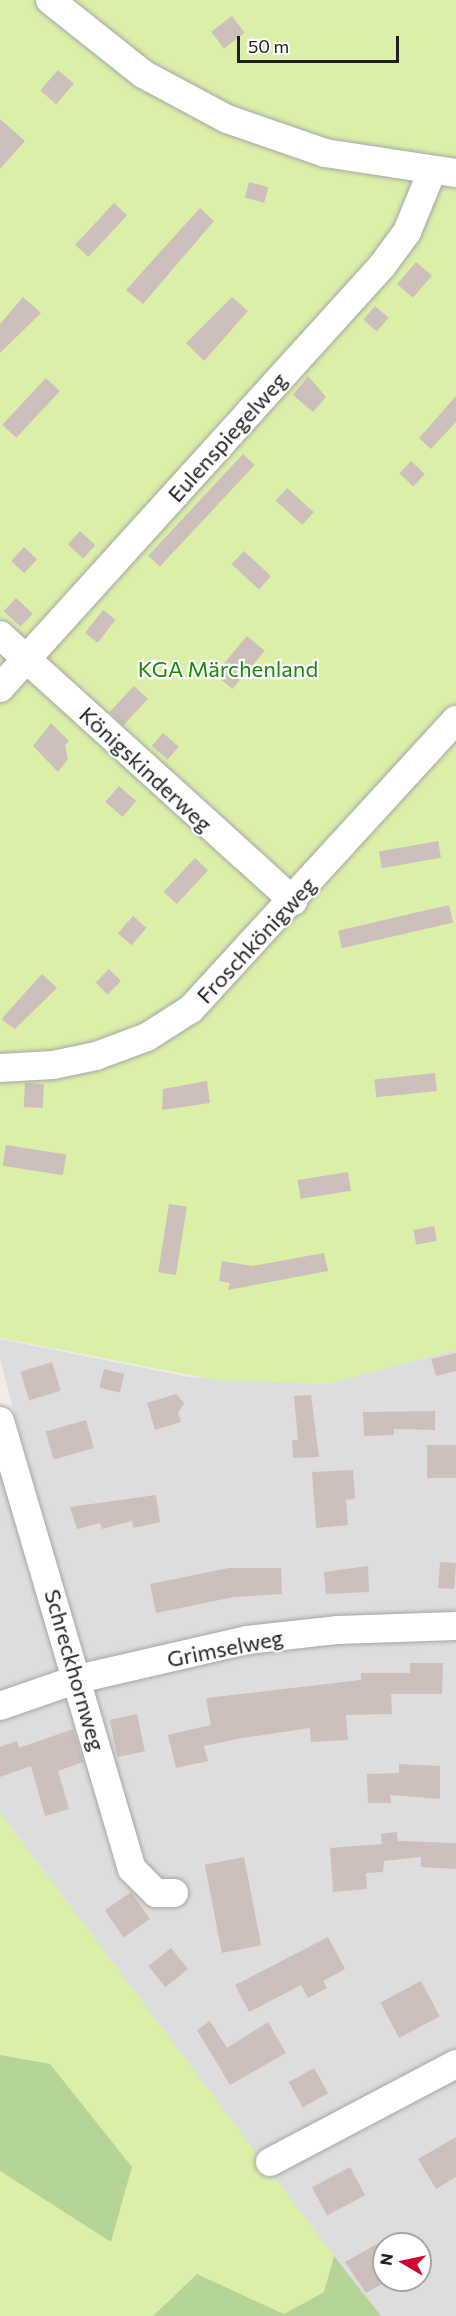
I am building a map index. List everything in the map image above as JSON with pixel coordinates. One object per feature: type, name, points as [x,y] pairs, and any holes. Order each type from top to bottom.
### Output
[{"type":"street","points":[[50,0],[143,74],[227,118],[325,153],[444,172]]},
{"type":"street","name":"Eulenspiegelweg","points":[[0,688],[382,266],[444,172]]},
{"type":"street","name":"Königskinderweg","points":[[0,635],[292,901]]},
{"type":"street","name":"Froschkönigweg","points":[[0,1068],[53,1065],[96,1056],[147,1036],[191,1009],[456,720]]},
{"type":"street","name":"Schreckhornweg","points":[[0,1421],[78,1679],[132,1869],[156,1893],[174,1893]]},
{"type":"street","name":"Grimselweg","points":[[0,1706],[78,1679],[247,1640],[338,1630],[456,1626]]},
{"type":"street","points":[[270,2162],[456,2064]]},
{"type":"shaded area","points":[[0,1339],[189,1377],[326,1384],[456,1350],[456,1617],[86,1660],[76,1648],[0,1359]]},
{"type":"shaded area","points":[[0,1470],[62,1665],[57,1672],[0,1692]]},
{"type":"shaded area","points":[[456,1638],[456,2053],[258,2156],[0,1813],[0,1713],[94,1683],[256,1650],[340,1641]]},
{"type":"shaded area","points":[[456,2075],[456,2316],[381,2316],[362,2297],[273,2176]]},
{"type":"green space","name":"KGA Märchenland","points":[[0,0],[456,0],[456,1350],[327,1384],[216,1380],[0,1338]]},
{"type":"green space","points":[[0,1813],[334,2256],[324,2292],[284,2314],[197,2274],[153,2316],[0,2316],[0,2171],[111,2241],[132,2167],[50,2065],[0,2055]]},
{"type":"green space","points":[[0,2055],[50,2064],[132,2167],[111,2242],[0,2171]]},
{"type":"green space","points":[[334,2256],[381,2316],[153,2316],[197,2274],[284,2314],[324,2292]]},
{"type":"building","points":[[232,16],[245,33],[224,48],[211,32]]},
{"type":"building","points":[[58,70],[74,84],[56,104],[40,90]]},
{"type":"building","points":[[0,119],[25,141],[0,169]]},
{"type":"building","points":[[249,182],[268,187],[264,203],[245,197]]},
{"type":"building","points":[[114,203],[127,215],[88,257],[75,245]]},
{"type":"building","points":[[200,208],[214,221],[143,304],[126,290]]},
{"type":"building","points":[[416,262],[432,276],[413,298],[397,284]]},
{"type":"building","points":[[23,297],[41,313],[0,353],[0,324]]},
{"type":"building","points":[[232,297],[248,311],[204,361],[186,343]]},
{"type":"building","points":[[375,306],[389,318],[377,331],[363,320]]},
{"type":"building","points":[[308,376],[326,397],[313,412],[293,395]]},
{"type":"building","points":[[46,378],[60,391],[16,438],[2,425]]},
{"type":"building","points":[[456,396],[456,422],[431,449],[419,438]]},
{"type":"building","points":[[243,454],[255,465],[160,567],[148,556]]},
{"type":"building","points":[[411,461],[425,474],[413,486],[399,473]]},
{"type":"building","points":[[287,488],[314,512],[302,525],[276,501]]},
{"type":"building","points":[[80,531],[95,545],[83,558],[68,544]]},
{"type":"building","points":[[24,547],[37,559],[24,573],[11,561]]},
{"type":"building","points":[[244,551],[271,576],[259,589],[232,564]]},
{"type":"building","points":[[16,598],[33,614],[21,627],[4,611]]},
{"type":"building","points":[[103,610],[116,620],[98,643],[85,633]]},
{"type":"building","points":[[247,636],[265,651],[232,689],[215,674]]},
{"type":"building","points":[[134,686],[148,699],[123,725],[109,712]]},
{"type":"building","points":[[51,723],[69,741],[65,745],[68,759],[58,772],[33,746]]},
{"type":"building","points":[[163,733],[179,747],[168,760],[152,746]]},
{"type":"building","points":[[119,786],[136,801],[123,817],[105,802]]},
{"type":"building","points":[[438,841],[441,858],[382,868],[379,851]]},
{"type":"building","points":[[195,858],[208,870],[177,904],[164,892]]},
{"type":"building","points":[[449,905],[453,923],[342,948],[338,931]]},
{"type":"building","points":[[133,916],[147,928],[131,945],[118,933]]},
{"type":"building","points":[[109,969],[121,981],[108,994],[96,982]]},
{"type":"building","points":[[42,974],[57,988],[15,1029],[2,1020]]},
{"type":"building","points":[[435,1073],[437,1091],[376,1097],[374,1079]]},
{"type":"building","points":[[207,1081],[210,1103],[162,1110],[163,1089]]},
{"type":"building","points":[[25,1083],[44,1084],[43,1108],[24,1107]]},
{"type":"building","points":[[6,1145],[66,1155],[63,1175],[3,1166]]},
{"type":"building","points":[[348,1172],[351,1191],[301,1199],[298,1180]]},
{"type":"building","points":[[169,1204],[187,1207],[176,1275],[158,1272]]},
{"type":"building","points":[[434,1226],[437,1241],[416,1245],[413,1230]]},
{"type":"building","points":[[324,1253],[328,1271],[228,1290],[230,1283],[219,1281],[222,1261],[252,1266]]},
{"type":"building","points":[[456,1353],[456,1371],[436,1376],[431,1359]]},
{"type":"building","points":[[52,1362],[61,1391],[29,1400],[20,1372]]},
{"type":"building","points":[[104,1369],[124,1374],[120,1393],[99,1387]]},
{"type":"building","points":[[176,1394],[184,1403],[178,1413],[181,1422],[155,1430],[147,1403]]},
{"type":"building","points":[[311,1395],[319,1457],[293,1458],[292,1440],[298,1440],[294,1396]]},
{"type":"building","points":[[435,1411],[435,1430],[394,1429],[394,1435],[364,1436],[363,1412]]},
{"type":"building","points":[[86,1420],[94,1448],[54,1459],[46,1432]]},
{"type":"building","points":[[427,1445],[456,1445],[456,1478],[427,1478]]},
{"type":"building","points":[[353,1470],[355,1499],[346,1500],[348,1525],[316,1528],[312,1472]]},
{"type":"building","points":[[156,1495],[160,1522],[133,1528],[132,1521],[102,1529],[100,1523],[77,1529],[70,1507]]},
{"type":"building","points":[[440,1562],[456,1563],[454,1589],[438,1588]]},
{"type":"building","points":[[368,1566],[369,1592],[326,1594],[324,1572]]},
{"type":"building","points":[[229,1568],[281,1568],[282,1594],[234,1597],[156,1613],[150,1584]]},
{"type":"building","points":[[410,1663],[443,1663],[442,1694],[391,1694],[392,1714],[346,1715],[348,1740],[311,1742],[310,1728],[242,1738],[204,1746],[208,1761],[176,1768],[168,1735],[211,1725],[206,1698],[361,1680],[361,1673],[410,1673]]},
{"type":"building","points":[[137,1714],[145,1751],[118,1757],[110,1720]]},
{"type":"building","points":[[73,1729],[83,1762],[58,1771],[69,1809],[45,1816],[31,1766],[0,1777],[0,1747],[17,1741],[19,1748]]},
{"type":"building","points":[[399,1764],[440,1766],[440,1799],[390,1795],[391,1803],[368,1803],[367,1774],[399,1773]]},
{"type":"building","points":[[397,1832],[398,1841],[456,1843],[456,1869],[421,1867],[421,1857],[384,1861],[383,1872],[366,1873],[367,1889],[333,1892],[330,1848],[382,1844],[381,1834]]},
{"type":"building","points":[[244,1857],[261,1945],[222,1953],[205,1865]]},
{"type":"building","points":[[131,1892],[150,1919],[124,1937],[105,1910]]},
{"type":"building","points":[[328,1937],[345,1969],[323,1981],[327,1988],[308,1998],[301,1985],[249,2012],[235,1985]]},
{"type":"building","points":[[171,1948],[188,1969],[165,1987],[148,1966]]},
{"type":"building","points":[[421,1981],[440,2016],[399,2038],[380,2003]]},
{"type":"building","points":[[210,2021],[227,2048],[268,2022],[286,2053],[230,2085],[197,2030]]},
{"type":"building","points":[[314,2068],[328,2093],[303,2107],[289,2082]]},
{"type":"building","points":[[456,2137],[456,2177],[436,2189],[418,2159]]},
{"type":"building","points":[[350,2167],[365,2195],[327,2215],[312,2187]]},
{"type":"building","points":[[372,2247],[372,2290],[366,2293],[345,2262]]}]
